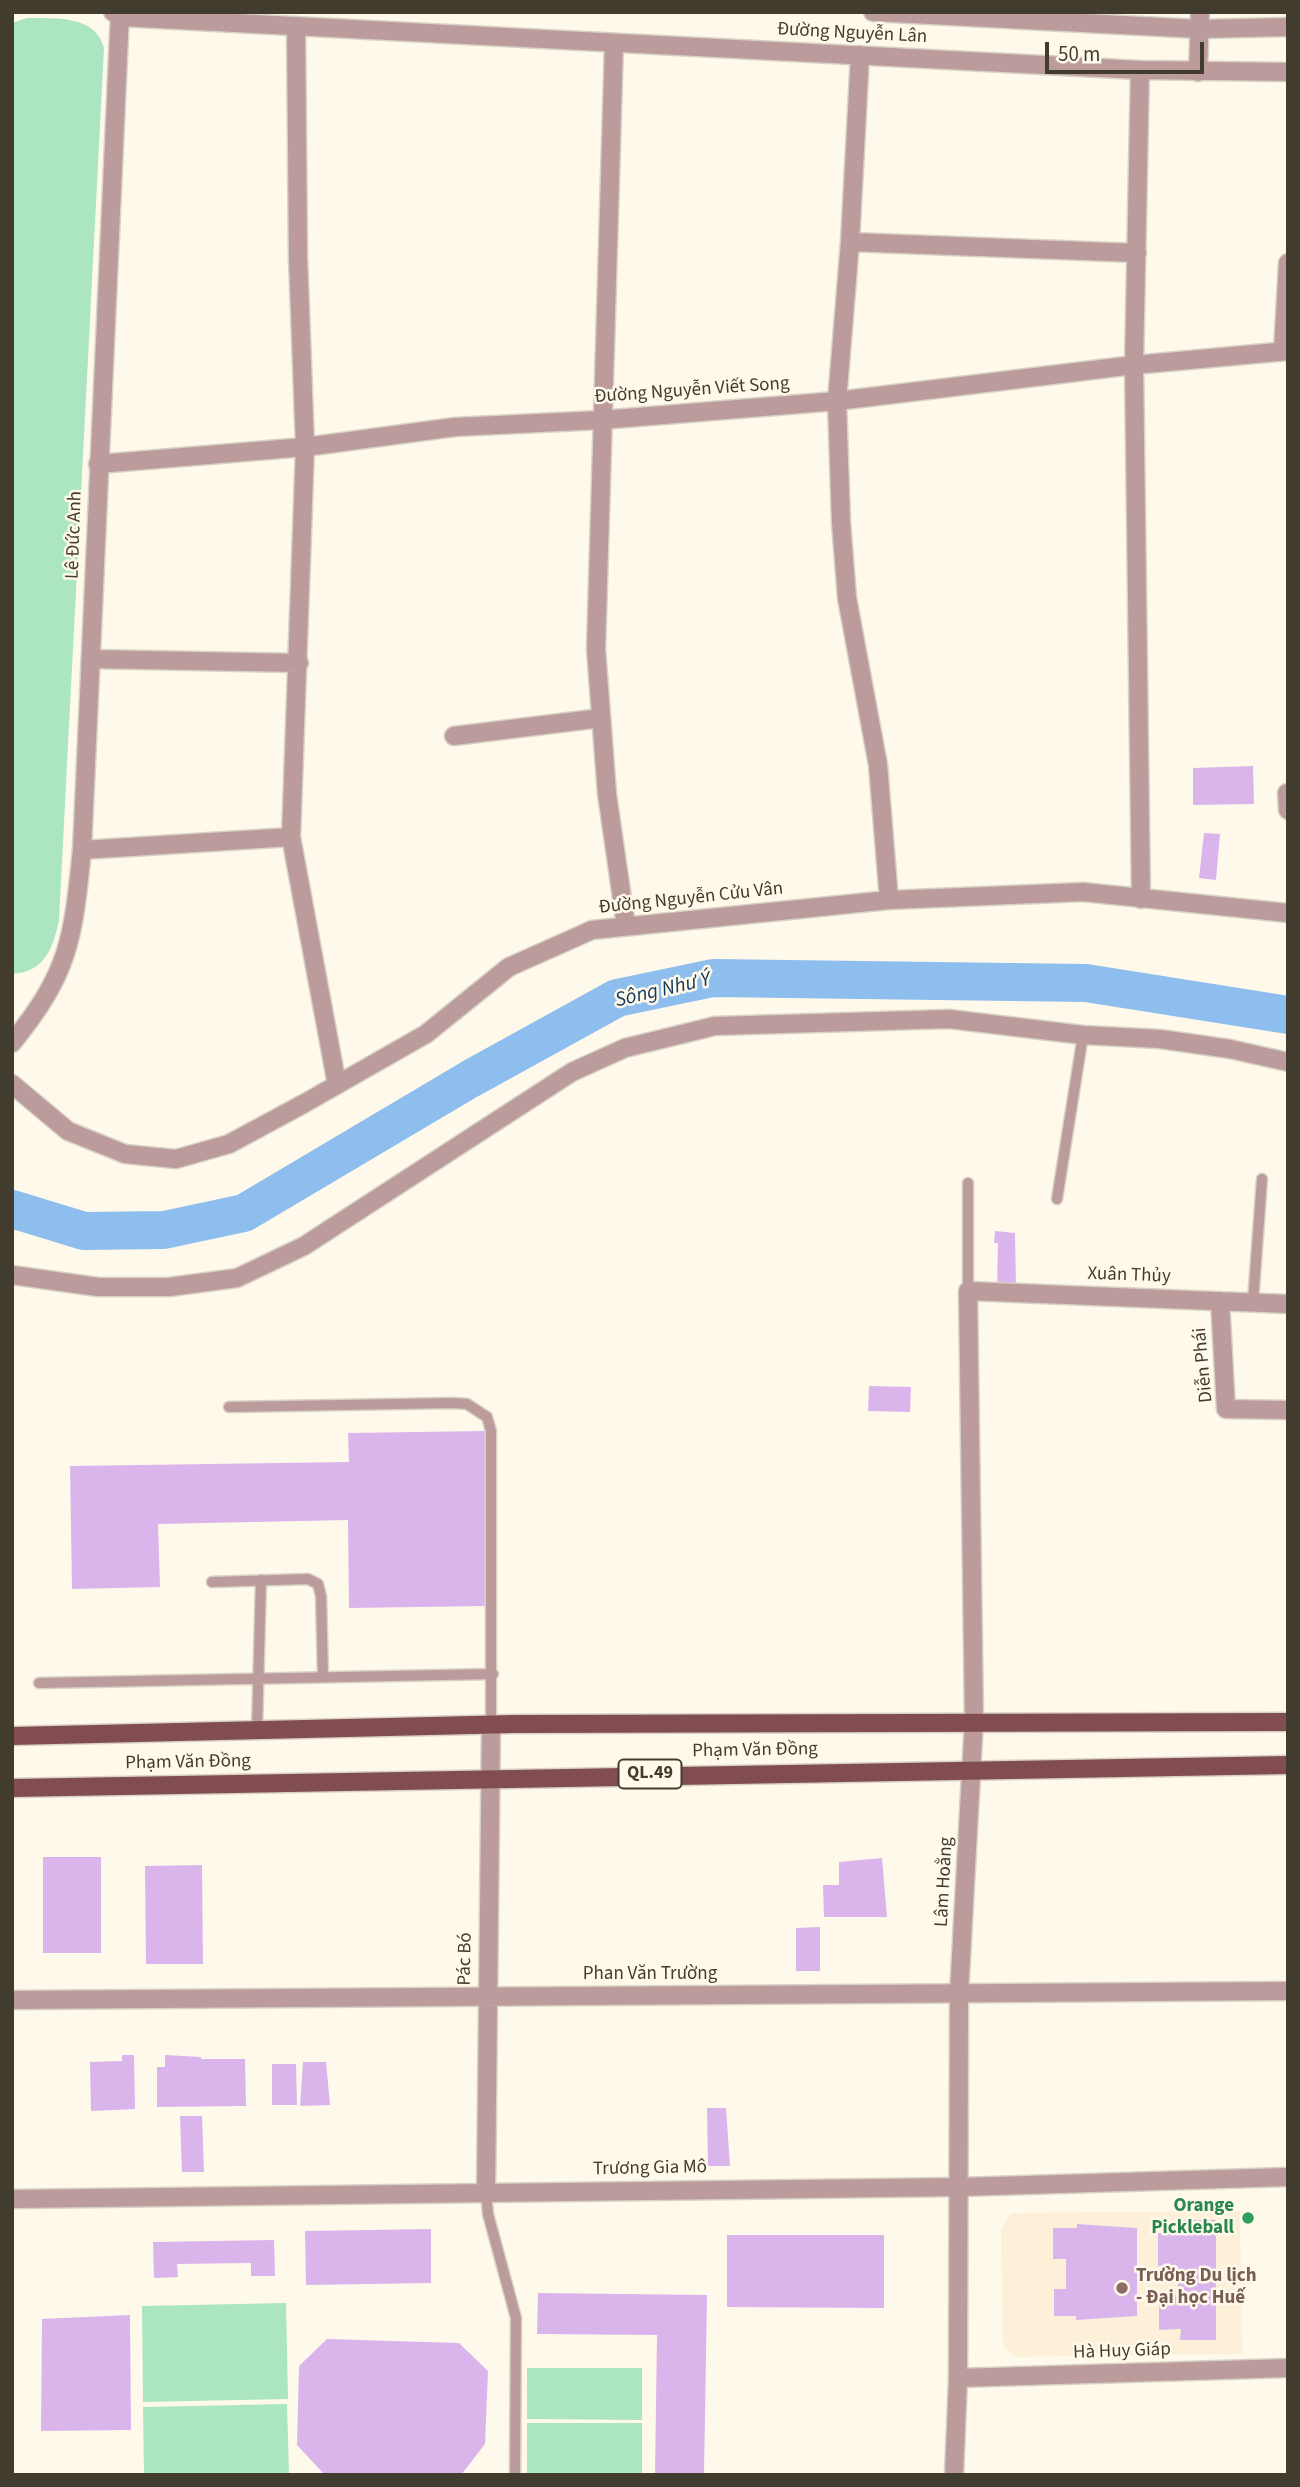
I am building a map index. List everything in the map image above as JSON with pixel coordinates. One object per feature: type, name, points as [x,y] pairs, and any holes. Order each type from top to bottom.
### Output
[{"type":"main road","name":"Phạm Văn Đồng","points":[[12,1736],[257,1729],[974,1720],[1288,1722]]},
{"type":"main road","name":"Phạm Văn Đồng","points":[[12,1788],[490,1777],[1288,1765]]},
{"type":"street","name":"Đường Nguyễn Lân","points":[[873,12],[1199,21],[1288,27]]},
{"type":"street","name":"Đường Nguyễn Lân","points":[[118,14],[296,26],[1140,70],[1288,72]]},
{"type":"street","name":"Lê Đức Anh","points":[[12,1043],[39,1010],[57,979],[67,953],[82,850],[118,14]]},
{"type":"street","points":[[1198,72],[1199,21]]},
{"type":"street","points":[[296,26],[298,256],[305,447],[291,837],[337,1085]]},
{"type":"street","points":[[614,43],[596,649],[607,794],[626,926]]},
{"type":"street","points":[[860,55],[850,242],[837,401],[841,522],[847,598],[878,765],[890,900]]},
{"type":"street","points":[[1140,70],[1134,365],[1141,899]]},
{"type":"street","points":[[850,242],[1137,253]]},
{"type":"street","points":[[1285,351],[1288,262]]},
{"type":"street","name":"Đường Nguyễn Viết Song","points":[[98,464],[305,447],[455,427],[601,420],[837,401],[1134,365],[1285,351]]},
{"type":"street","points":[[91,659],[299,663]]},
{"type":"street","points":[[454,736],[601,718]]},
{"type":"street","points":[[82,850],[291,837]]},
{"type":"street","name":"Đường Nguyễn Cửu Vân","points":[[12,1084],[68,1131],[125,1154],[176,1159],[229,1144],[337,1085],[426,1034],[509,967],[592,930],[890,900],[1083,892],[1288,913]]},
{"type":"street","points":[[12,1275],[98,1287],[169,1287],[237,1278],[304,1246],[572,1072],[625,1048],[715,1026],[949,1019],[1083,1035],[1160,1039],[1230,1049],[1288,1062]]},
{"type":"street","name":"Xuân Thủy","points":[[968,1291],[1288,1304]]},
{"type":"street","name":"Lâm Hoằng","points":[[954,2475],[960,2187],[959,1994],[974,1720],[968,1291]]},
{"type":"street","name":"Diễn Phái","points":[[1220,1301],[1226,1409],[1288,1409]]},
{"type":"street","name":"Pác Bó","points":[[486,2192],[491,1726]]},
{"type":"street","name":"Phan Văn Trường","points":[[12,2000],[1288,1990]]},
{"type":"street","name":"Trương Gia Mô","points":[[12,2199],[960,2187],[1288,2177]]},
{"type":"street","name":"Hà Huy Giáp","points":[[958,2378],[1288,2368]]},
{"type":"lane","points":[[1057,1199],[1083,1035]]},
{"type":"lane","points":[[1253,1302],[1262,1179]]},
{"type":"lane","points":[[968,1183],[968,1291]]},
{"type":"lane","points":[[229,1407],[452,1403],[467,1404],[487,1417],[491,1431],[491,1726]]},
{"type":"lane","points":[[212,1582],[308,1579],[318,1584],[321,1596],[323,1676]]},
{"type":"lane","points":[[257,1729],[256,1678],[261,1580]]},
{"type":"lane","points":[[39,1683],[493,1674]]},
{"type":"lane","points":[[486,2192],[488,2214],[516,2318],[514,2475]]},
{"type":"shaded area","name":"Trường Du lịch - Đại học Huế","points":[[1240,2211],[1242,2354],[1016,2357],[1003,2347],[1001,2229],[1011,2213]]},
{"type":"green space","points":[[27,18],[62,19],[84,24],[100,37],[104,48],[59,920],[46,957],[32,969],[12,974],[12,23]]},
{"type":"green space","points":[[286,2303],[288,2399],[143,2402],[142,2306]]},
{"type":"green space","points":[[527,2368],[642,2368],[642,2420],[527,2419]]},
{"type":"green space","points":[[287,2404],[289,2475],[144,2475],[143,2407]]},
{"type":"green space","points":[[527,2423],[642,2423],[642,2475],[527,2475]]},
{"type":"building","points":[[1253,766],[1254,804],[1193,805],[1193,768]]},
{"type":"building","points":[[1204,833],[1220,834],[1216,880],[1199,878]]},
{"type":"building","points":[[995,1231],[1015,1233],[1016,1289],[997,1289],[998,1243],[994,1243]]},
{"type":"building","points":[[869,1386],[911,1387],[910,1412],[868,1411]]},
{"type":"building","points":[[485,1431],[487,1606],[349,1608],[348,1520],[158,1524],[160,1587],[72,1589],[70,1466],[349,1462],[348,1433]]},
{"type":"building","points":[[43,1857],[101,1857],[101,1953],[43,1953]]},
{"type":"building","points":[[882,1858],[887,1917],[824,1917],[823,1885],[839,1885],[839,1862]]},
{"type":"building","points":[[202,1865],[203,1964],[146,1964],[145,1866]]},
{"type":"building","points":[[820,1927],[820,1971],[796,1971],[796,1928]]},
{"type":"building","points":[[122,2055],[134,2055],[135,2109],[91,2111],[90,2062],[122,2061]]},
{"type":"building","points":[[165,2055],[201,2059],[245,2059],[246,2106],[157,2107],[157,2067],[165,2067]]},
{"type":"building","points":[[303,2062],[326,2062],[330,2105],[300,2106]]},
{"type":"building","points":[[272,2064],[296,2064],[297,2105],[272,2105]]},
{"type":"building","points":[[707,2108],[726,2108],[730,2166],[708,2166]]},
{"type":"building","points":[[180,2116],[202,2116],[204,2172],[182,2172]]},
{"type":"building","points":[[1176,2220],[1216,2220],[1216,2340],[1180,2340],[1181,2329],[1159,2330],[1159,2295],[1178,2295],[1178,2266],[1158,2266],[1158,2233],[1176,2233]]},
{"type":"building","points":[[1077,2224],[1137,2228],[1137,2316],[1076,2320],[1076,2316],[1054,2316],[1054,2289],[1066,2289],[1066,2259],[1053,2259],[1053,2228],[1077,2228]]},
{"type":"building","points":[[431,2229],[431,2283],[306,2285],[305,2231]]},
{"type":"building","points":[[727,2235],[884,2235],[884,2308],[727,2307]]},
{"type":"building","points":[[274,2240],[275,2276],[251,2276],[251,2263],[177,2264],[178,2277],[154,2278],[153,2242]]},
{"type":"building","points":[[538,2293],[707,2295],[704,2475],[655,2475],[657,2335],[537,2334]]},
{"type":"building","points":[[130,2315],[131,2430],[41,2431],[42,2319]]},
{"type":"building","points":[[327,2339],[459,2343],[488,2371],[485,2444],[461,2475],[323,2473],[297,2445],[299,2366]]},
{"type":"waterway","name":"Sông Như Ý","points":[[12,1209],[84,1231],[164,1230],[244,1213],[470,1079],[617,998],[713,978],[1086,983],[1288,1015]]},
{"type":"place","name":"Orange Pickleball","points":[[1248,2218]]},
{"type":"place","name":"Trường Du lịch - Đại học Huế","points":[[1122,2288]]}]
